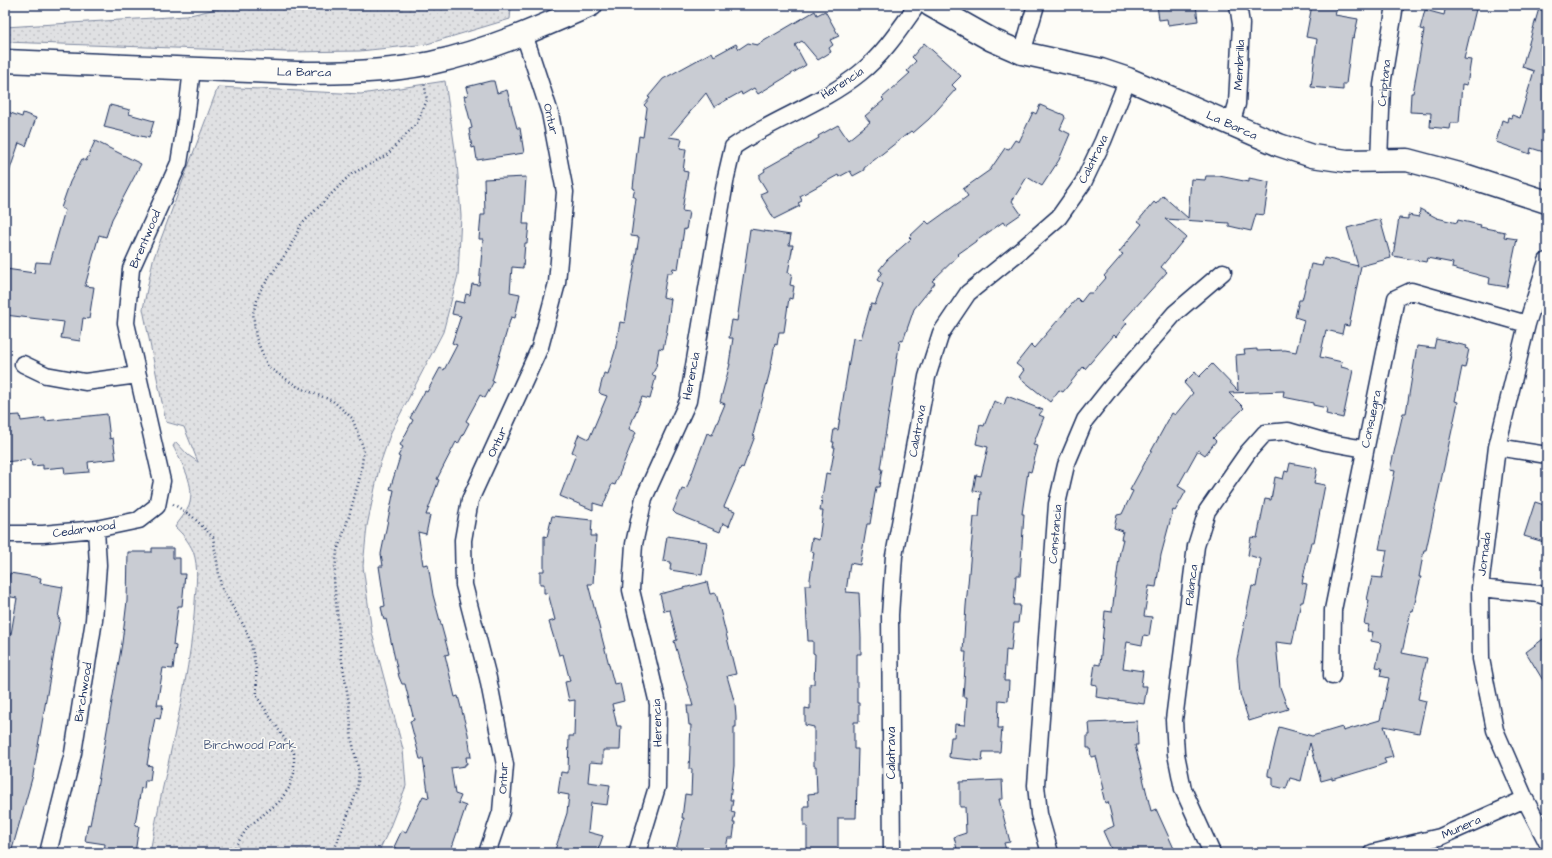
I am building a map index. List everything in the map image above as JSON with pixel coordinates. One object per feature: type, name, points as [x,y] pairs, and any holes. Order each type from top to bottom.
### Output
[{"type":"street","name":"La Barca","points":[[5,61],[344,73],[386,70],[422,64],[499,43],[524,34],[591,5]]},
{"type":"street","name":"Herencia","points":[[637,853],[657,787],[658,704],[631,590],[634,544],[644,498],[688,401],[726,177],[733,147],[754,133],[840,88],[860,73],[877,58],[916,5]]},
{"type":"street","name":"La Barca","points":[[930,5],[992,40],[1022,53],[1100,70],[1128,79],[1279,145],[1312,156],[1347,160],[1407,160],[1467,176],[1547,202]]},
{"type":"street","points":[[1022,53],[1036,5]]},
{"type":"street","name":"Membrilla","points":[[1230,124],[1237,104],[1241,24],[1238,5]]},
{"type":"street","name":"Criptana","points":[[1379,161],[1382,85],[1395,5]]},
{"type":"street","name":"Ontur","points":[[487,853],[500,812],[505,765],[488,678],[464,586],[463,540],[470,500],[540,347],[557,283],[565,192],[550,113],[524,34]]},
{"type":"street","name":"Brentwood","points":[[158,501],[162,481],[126,323],[131,269],[179,163],[192,68]]},
{"type":"street","name":"Calatrava","points":[[892,853],[890,616],[894,556],[927,377],[941,333],[968,293],[1020,251],[1058,217],[1083,182],[1103,141],[1128,79]]},
{"type":"street","name":"Jornada","points":[[1547,261],[1527,324],[1497,447],[1480,588],[1481,659],[1495,730],[1525,799],[1547,842]]},
{"type":"street","name":"Constancia","points":[[1050,853],[1039,814],[1037,777],[1057,504],[1066,465],[1085,420],[1112,386],[1175,313],[1223,272]]},
{"type":"street","name":"Consuegra","points":[[1332,676],[1332,610],[1396,298],[1411,291],[1527,324]]},
{"type":"street","points":[[24,364],[46,375],[85,382],[138,375]]},
{"type":"street","name":"Palanca","points":[[1212,853],[1183,789],[1176,754],[1174,720],[1196,546],[1208,511],[1248,452],[1265,433],[1288,430],[1326,442],[1365,448]]},
{"type":"street","points":[[1497,447],[1547,455]]},
{"type":"street","name":"Cedarwood","points":[[5,534],[43,534],[96,529],[139,520],[158,501]]},
{"type":"street","name":"Birchwood","points":[[48,853],[73,753],[94,620],[98,565],[96,529]]},
{"type":"street","points":[[1480,588],[1539,594],[1547,597]]},
{"type":"street","name":"Munera","points":[[1372,853],[1440,837],[1525,799]]},
{"type":"path","points":[[333,853],[356,791],[358,772],[352,741],[349,703],[341,655],[334,580],[337,551],[347,523],[360,477],[364,450],[352,418],[333,401],[298,387],[268,366],[256,338],[253,313],[260,291],[289,249],[301,225],[350,175],[387,155],[417,123],[427,100],[422,64]]},
{"type":"path","points":[[158,501],[192,516],[213,538],[221,588],[244,626],[251,643],[256,669],[257,697],[294,752],[294,773],[288,788],[279,802],[248,827],[231,853]]},
{"type":"green space","points":[[233,5],[515,5],[511,9],[510,19],[427,44],[360,51],[286,52],[5,42],[5,27],[186,16]]},
{"type":"green space","name":"Birchwood Park","points":[[445,81],[457,163],[461,216],[458,275],[443,332],[391,432],[380,464],[367,526],[363,566],[372,633],[403,749],[406,786],[378,853],[150,853],[188,665],[197,570],[193,551],[185,538],[175,527],[188,509],[191,498],[191,490],[187,475],[173,446],[176,442],[188,455],[198,462],[184,427],[166,422],[143,309],[153,260],[218,87],[361,94]]},
{"type":"building","points":[[1157,5],[1196,5],[1198,21],[1168,25],[1167,19],[1159,20]]},
{"type":"building","points":[[1312,5],[1338,5],[1335,15],[1358,19],[1354,38],[1352,37],[1346,84],[1343,84],[1343,90],[1311,87],[1317,39],[1306,37]]},
{"type":"building","points":[[1446,5],[1477,5],[1464,59],[1471,60],[1467,85],[1462,84],[1459,123],[1451,123],[1450,129],[1430,127],[1431,113],[1410,112],[1411,93],[1413,93],[1424,30],[1420,29],[1425,10],[1444,15]]},
{"type":"building","points":[[1540,5],[1547,5],[1547,153],[1531,148],[1530,154],[1496,142],[1502,120],[1507,122],[1508,117],[1511,118],[1512,115],[1520,118],[1534,71],[1522,67]]},
{"type":"building","points":[[815,11],[817,15],[825,11],[839,36],[830,40],[833,45],[829,48],[831,52],[818,60],[802,41],[795,45],[806,65],[758,94],[754,88],[742,95],[741,92],[714,107],[706,93],[669,137],[682,139],[680,148],[686,149],[683,171],[688,172],[682,211],[689,212],[686,230],[684,229],[678,269],[673,268],[672,273],[667,273],[663,297],[671,299],[667,330],[663,349],[659,348],[656,367],[652,375],[656,376],[650,399],[642,397],[629,429],[636,432],[615,485],[612,484],[603,506],[593,503],[593,510],[560,496],[576,454],[572,452],[579,434],[589,439],[607,396],[599,392],[604,373],[608,374],[615,351],[620,322],[625,323],[639,237],[631,236],[636,198],[633,196],[635,189],[633,188],[639,136],[643,137],[647,108],[644,105],[650,98],[648,97],[663,79],[712,52],[714,56],[736,44],[739,49],[748,43],[757,45]]},
{"type":"building","points":[[924,43],[961,76],[952,85],[956,89],[929,119],[913,133],[911,131],[864,168],[864,170],[853,176],[850,171],[839,177],[838,175],[800,196],[802,201],[798,203],[800,206],[774,219],[760,194],[767,191],[759,178],[759,175],[765,171],[764,169],[819,138],[818,136],[838,125],[848,140],[870,122],[865,116],[884,100],[882,98],[910,73],[907,71],[916,61],[912,57]]},
{"type":"building","points":[[494,81],[497,93],[507,90],[517,128],[520,128],[524,153],[477,160],[475,147],[472,148],[469,129],[472,128],[464,96],[468,95],[466,87]]},
{"type":"building","points":[[110,105],[130,110],[129,114],[154,121],[149,138],[104,127]]},
{"type":"building","points":[[1040,105],[1064,115],[1065,118],[1060,129],[1070,134],[1059,160],[1042,186],[1027,177],[1012,201],[1021,214],[1005,225],[1003,222],[958,254],[959,255],[932,281],[935,283],[914,309],[903,341],[900,340],[880,469],[882,469],[879,487],[876,487],[870,524],[867,524],[860,565],[850,563],[846,592],[859,593],[861,637],[861,654],[857,654],[857,703],[859,703],[859,722],[854,722],[854,749],[858,749],[856,818],[838,818],[838,853],[807,853],[807,826],[804,826],[804,806],[809,806],[808,794],[817,793],[816,766],[814,766],[814,727],[805,725],[805,708],[810,709],[810,684],[814,684],[815,654],[813,653],[813,641],[808,641],[805,585],[810,585],[814,552],[810,551],[812,538],[819,540],[823,511],[820,511],[826,473],[830,474],[835,447],[833,447],[834,442],[832,442],[834,429],[838,430],[853,338],[861,339],[871,304],[875,305],[883,284],[877,280],[882,272],[879,270],[887,260],[911,239],[909,237],[926,221],[929,224],[968,196],[963,189],[990,170],[1005,148],[1009,149],[1015,140],[1019,142],[1033,112],[1036,114]]},
{"type":"building","points":[[5,111],[22,117],[23,113],[36,118],[26,146],[19,143],[7,178],[5,178]]},
{"type":"building","points":[[95,141],[141,164],[112,219],[106,237],[99,235],[85,286],[94,287],[89,319],[83,318],[80,341],[61,338],[64,322],[5,315],[7,291],[5,290],[5,273],[6,269],[34,273],[36,262],[50,263],[65,210],[61,208],[70,182],[82,159],[86,161]]},
{"type":"building","points":[[1206,176],[1219,176],[1249,182],[1249,178],[1269,182],[1264,215],[1256,214],[1251,231],[1229,226],[1229,223],[1165,219],[1186,237],[1161,267],[1167,272],[1124,320],[1127,323],[1116,337],[1114,335],[1085,369],[1083,367],[1063,392],[1059,390],[1050,402],[1019,377],[1024,370],[1016,364],[1031,345],[1034,348],[1077,298],[1081,302],[1088,293],[1093,293],[1106,278],[1104,276],[1123,254],[1119,252],[1142,224],[1138,221],[1154,202],[1156,204],[1163,196],[1188,218],[1191,179],[1205,180]]},
{"type":"building","points":[[526,177],[523,224],[529,224],[527,243],[525,243],[523,268],[512,267],[510,292],[520,294],[515,318],[511,317],[492,381],[494,381],[485,398],[480,395],[466,421],[469,423],[458,444],[456,442],[437,479],[439,480],[426,515],[430,515],[426,534],[418,532],[423,565],[428,564],[433,595],[449,654],[445,655],[455,697],[458,696],[468,734],[471,757],[466,757],[467,764],[465,764],[465,766],[451,768],[455,794],[461,796],[458,803],[466,806],[450,853],[396,853],[398,849],[394,847],[402,830],[406,832],[423,796],[429,798],[423,759],[420,759],[410,721],[414,720],[405,684],[402,684],[399,677],[386,619],[384,620],[381,607],[385,606],[379,566],[383,566],[381,554],[394,490],[390,489],[400,457],[398,456],[403,447],[400,445],[413,420],[410,418],[425,391],[427,392],[440,368],[444,370],[457,345],[452,343],[461,316],[452,314],[455,301],[464,303],[466,294],[470,295],[472,284],[479,285],[483,239],[479,239],[481,215],[485,215],[484,179]]},
{"type":"building","points":[[1420,209],[1437,218],[1457,223],[1458,220],[1481,225],[1480,227],[1505,232],[1504,237],[1517,239],[1507,287],[1489,284],[1490,278],[1452,268],[1453,263],[1427,258],[1426,262],[1393,256],[1399,218],[1408,219],[1408,215],[1419,217]]},
{"type":"building","points":[[1380,219],[1391,258],[1361,266],[1349,326],[1344,325],[1342,334],[1326,330],[1320,357],[1342,362],[1341,367],[1353,370],[1343,418],[1326,414],[1327,408],[1313,405],[1313,403],[1283,397],[1284,391],[1229,393],[1244,408],[1213,438],[1216,441],[1205,455],[1198,450],[1178,486],[1186,491],[1175,511],[1173,510],[1161,555],[1156,587],[1149,586],[1144,616],[1152,617],[1149,636],[1144,635],[1142,645],[1127,642],[1123,668],[1143,671],[1141,686],[1147,686],[1144,704],[1096,697],[1097,685],[1092,684],[1095,664],[1100,665],[1105,611],[1112,612],[1123,539],[1121,539],[1123,531],[1114,528],[1117,515],[1122,514],[1133,491],[1130,490],[1172,413],[1175,415],[1193,393],[1184,383],[1195,372],[1199,377],[1212,364],[1238,391],[1236,355],[1245,354],[1244,350],[1257,349],[1257,351],[1285,350],[1296,352],[1304,320],[1295,317],[1299,300],[1302,300],[1311,264],[1322,266],[1324,258],[1358,266],[1347,228]]},
{"type":"building","points":[[750,229],[791,235],[789,245],[793,245],[788,273],[792,274],[790,285],[794,286],[792,299],[789,298],[784,332],[779,332],[777,345],[775,344],[769,375],[753,435],[755,436],[743,468],[741,467],[724,507],[735,511],[729,526],[723,523],[720,532],[676,514],[673,511],[682,489],[686,490],[707,433],[712,435],[725,404],[720,402],[730,364],[733,338],[729,338],[732,320],[737,321]]},
{"type":"building","points":[[1436,339],[1467,346],[1466,348],[1469,349],[1465,368],[1462,367],[1455,401],[1458,402],[1426,550],[1424,550],[1419,577],[1421,577],[1413,611],[1411,610],[1402,653],[1427,658],[1418,699],[1426,701],[1419,733],[1384,726],[1393,757],[1384,759],[1386,763],[1332,780],[1332,778],[1321,781],[1310,743],[1301,781],[1290,778],[1286,789],[1273,786],[1273,777],[1268,776],[1268,773],[1279,727],[1312,736],[1342,727],[1343,731],[1380,720],[1389,678],[1380,676],[1382,668],[1376,667],[1381,643],[1371,641],[1373,632],[1367,631],[1369,625],[1364,624],[1369,600],[1367,600],[1372,577],[1382,578],[1387,550],[1379,549],[1395,471],[1390,470],[1403,413],[1406,413],[1417,346],[1434,348]]},
{"type":"building","points":[[1007,396],[1043,410],[1039,415],[1044,417],[1033,445],[1038,446],[1031,472],[1028,471],[1022,514],[1024,514],[1020,576],[1016,576],[1014,605],[1020,605],[1018,623],[1014,623],[1011,651],[1006,650],[1004,681],[1009,681],[1008,701],[999,700],[998,728],[1002,728],[1000,752],[983,752],[982,761],[952,758],[949,757],[951,737],[954,737],[955,724],[965,725],[967,697],[963,697],[966,652],[963,652],[966,606],[974,517],[979,517],[981,492],[973,491],[976,475],[981,476],[988,447],[976,444],[980,425],[984,426],[994,401],[1004,405]]},
{"type":"building","points":[[107,414],[110,439],[113,438],[116,459],[88,462],[89,472],[65,474],[64,467],[43,469],[43,465],[32,466],[31,459],[5,462],[5,416],[20,415],[21,421],[45,418],[45,421]]},
{"type":"building","points":[[1290,463],[1316,468],[1317,470],[1314,483],[1325,485],[1314,542],[1311,542],[1302,583],[1307,584],[1303,602],[1301,602],[1292,644],[1276,642],[1280,687],[1288,709],[1249,721],[1240,694],[1237,659],[1252,586],[1256,587],[1261,559],[1248,555],[1251,537],[1257,538],[1265,499],[1271,500],[1275,477],[1283,479],[1285,471],[1288,472]]},
{"type":"building","points":[[1535,502],[1547,506],[1547,543],[1524,536]]},
{"type":"building","points":[[552,516],[592,520],[591,536],[596,536],[593,584],[588,584],[614,684],[620,683],[624,701],[612,704],[617,726],[621,726],[620,750],[603,750],[603,763],[590,762],[588,782],[610,785],[607,805],[591,803],[588,832],[603,836],[597,853],[554,853],[567,813],[569,795],[558,793],[561,772],[568,773],[569,736],[574,736],[575,700],[569,701],[565,682],[570,681],[563,654],[559,655],[549,622],[555,620],[548,593],[544,593],[544,584],[540,584],[540,571],[544,571],[544,536],[547,537]]},
{"type":"building","points":[[667,536],[707,542],[702,575],[670,570],[671,562],[663,561]]},
{"type":"building","points":[[152,548],[173,548],[173,558],[180,558],[180,574],[185,574],[182,606],[178,606],[173,645],[176,646],[173,669],[163,668],[157,705],[163,705],[160,719],[155,718],[153,728],[147,765],[152,766],[150,780],[145,780],[144,789],[141,788],[135,825],[139,826],[135,853],[104,853],[105,844],[85,841],[88,824],[90,825],[96,794],[122,643],[127,601],[128,552],[152,552]]},
{"type":"building","points":[[10,573],[41,578],[40,583],[63,587],[58,618],[60,619],[33,775],[11,853],[5,853],[5,633],[11,634],[17,598],[6,596]]},
{"type":"building","points":[[707,582],[710,594],[716,593],[736,674],[727,676],[735,704],[736,717],[736,727],[734,727],[734,766],[730,800],[733,800],[731,812],[735,813],[733,823],[735,823],[733,838],[728,838],[725,853],[675,853],[684,818],[682,818],[685,794],[691,795],[692,769],[689,769],[691,725],[689,725],[687,706],[693,706],[674,641],[677,640],[670,610],[664,611],[660,594]]},
{"type":"building","points":[[1547,636],[1547,687],[1526,652]]},
{"type":"building","points":[[1137,721],[1138,745],[1135,745],[1151,811],[1156,809],[1176,853],[1113,853],[1103,831],[1114,826],[1108,802],[1105,803],[1102,790],[1104,789],[1096,756],[1091,757],[1090,748],[1087,748],[1087,735],[1090,735],[1089,723]]},
{"type":"building","points":[[1002,780],[1003,799],[999,799],[1010,842],[1004,843],[1007,853],[958,853],[954,837],[966,833],[965,807],[960,807],[960,782]]}]
